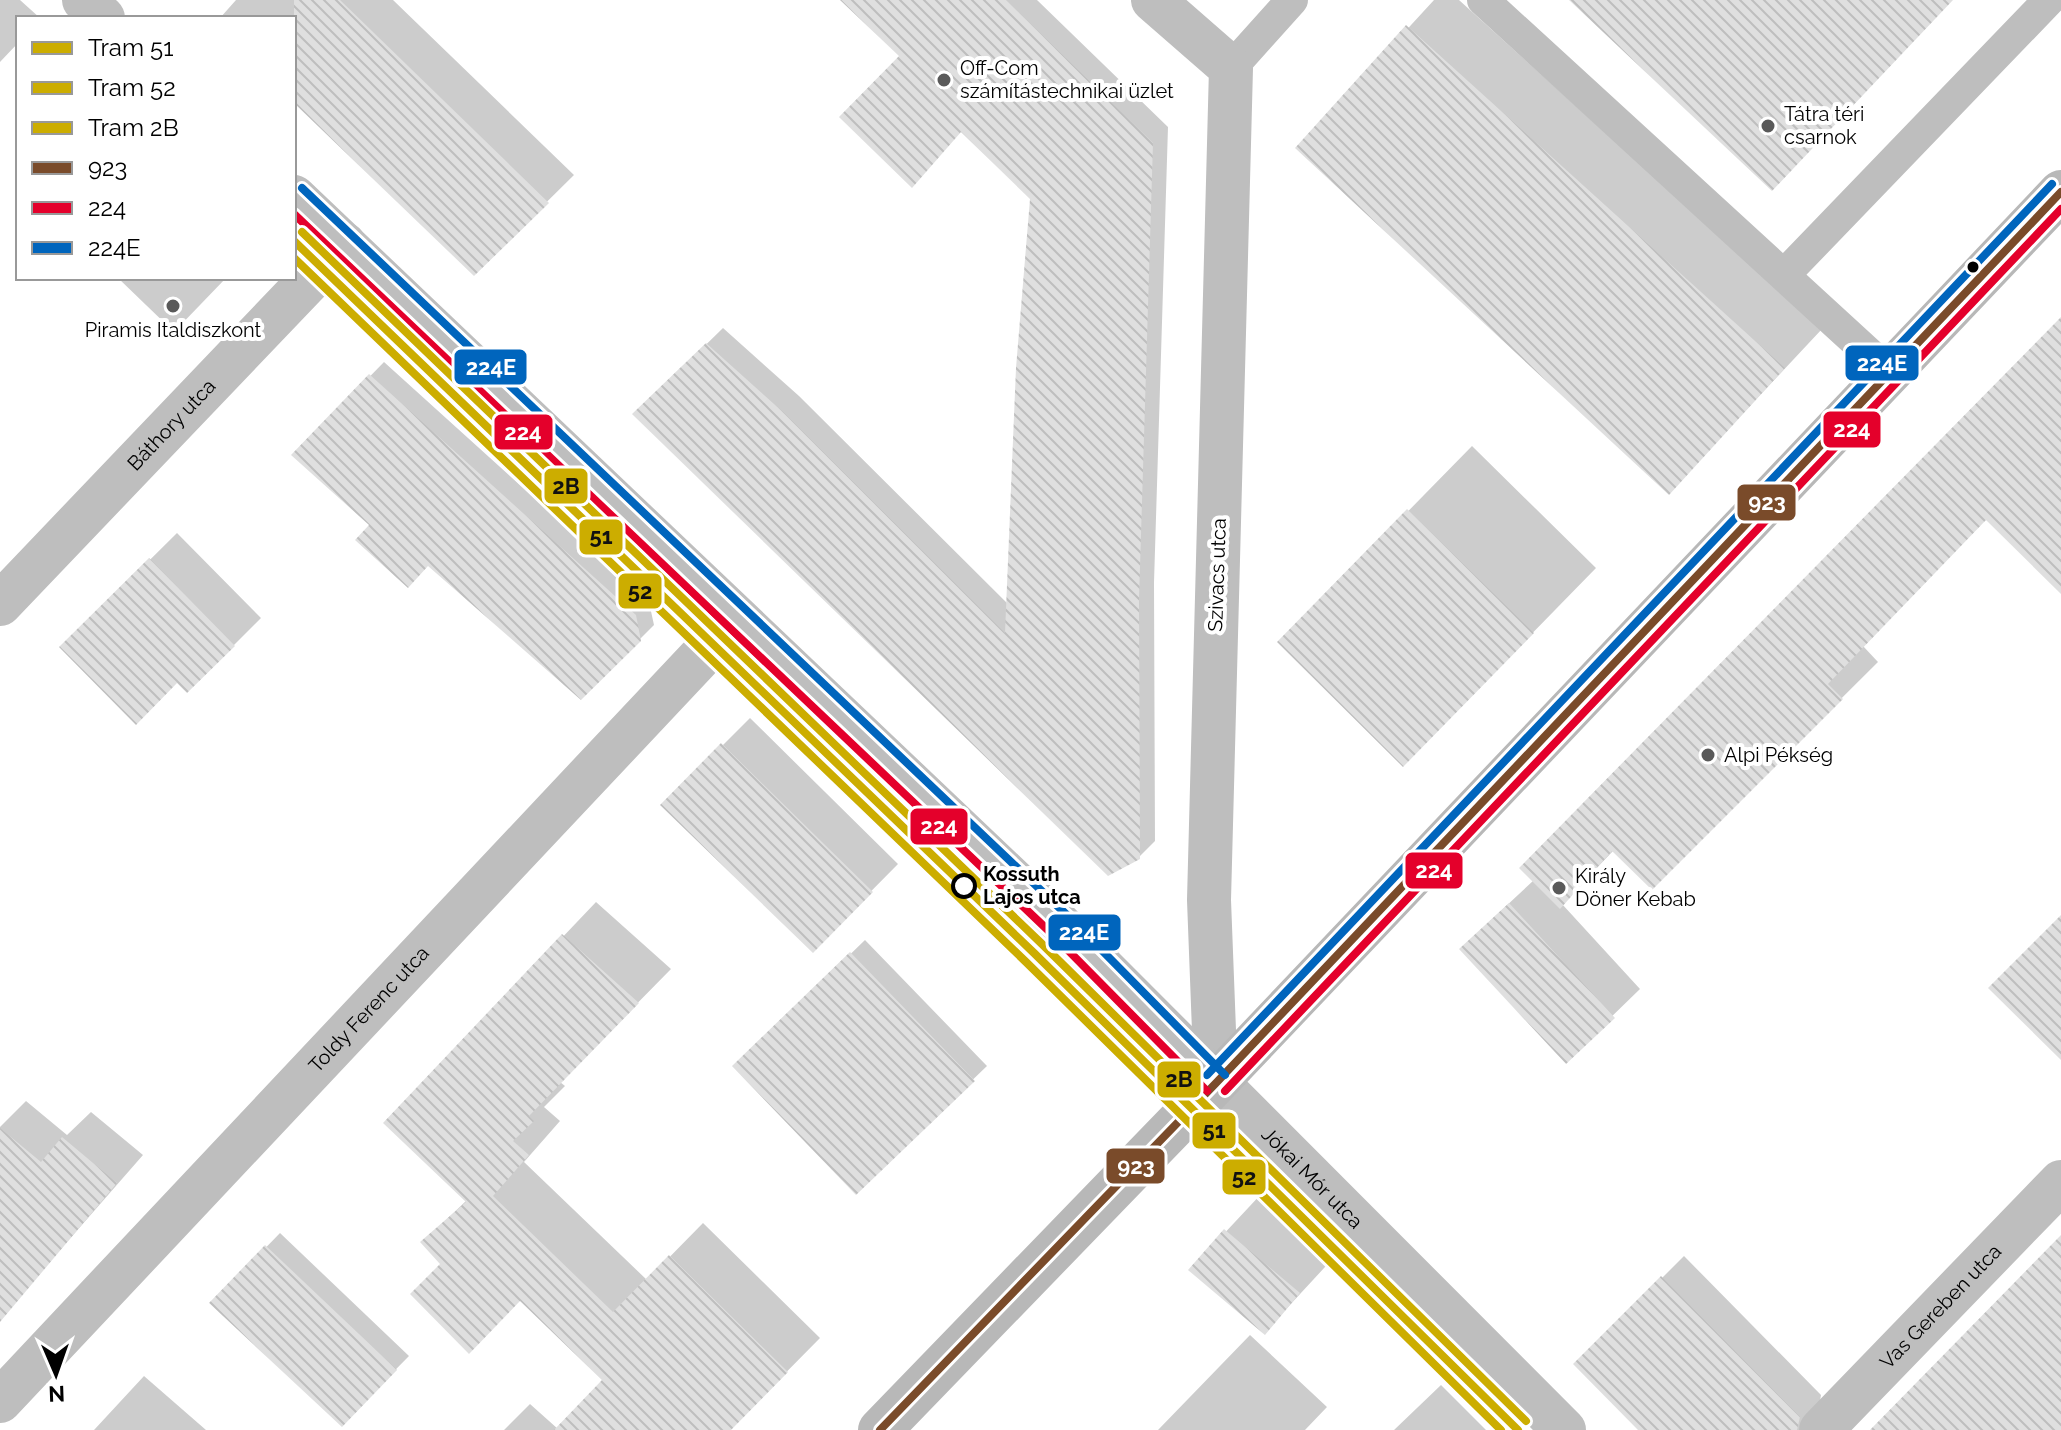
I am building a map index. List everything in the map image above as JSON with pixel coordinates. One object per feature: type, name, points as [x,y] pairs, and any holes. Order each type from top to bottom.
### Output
[{"type":"street","points":[[84,0],[101,16]]},
{"type":"street","points":[[1153,0],[1231,68]]},
{"type":"street","name":"Szivacs utca","points":[[1216,1083],[1209,900],[1231,68]]},
{"type":"street","points":[[880,1430],[1216,1083],[2061,192]]},
{"type":"street","name":"Jókai Mór utca","points":[[296,199],[1060,925],[1564,1430]]},
{"type":"street","name":"Báthory utca","points":[[0,604],[344,244]]},
{"type":"street","name":"Toldy Ferenc utca","points":[[0,1401],[736,619]]},
{"type":"street","name":"Vas Gereben utca","points":[[1821,1430],[2061,1182]]},
{"type":"lane","points":[[1231,68],[1292,0]]},
{"type":"lane","points":[[1483,0],[1888,371]]},
{"type":"lane","points":[[1784,275],[2049,0]]},
{"type":"building","points":[[294,0],[340,0],[549,203],[474,276],[296,105]]},
{"type":"building","points":[[840,0],[1006,0],[1153,143],[1139,600],[1140,859],[1108,876],[632,414],[706,343],[783,412],[1005,633],[1016,368],[1030,199],[961,132],[912,188],[839,117],[899,56]]},
{"type":"building","name":"Tátra téri csarnok","points":[[1569,0],[1953,0],[1772,191]]},
{"type":"building","points":[[1406,25],[1785,368],[1669,495],[1295,148]]},
{"type":"building","points":[[2061,317],[2061,594],[1986,520],[1828,684],[1843,699],[1652,890],[1612,851],[1560,909],[1519,868]]},
{"type":"building","points":[[369,374],[636,615],[641,641],[581,700],[428,566],[408,588],[355,540],[369,525],[291,455]]},
{"type":"building","points":[[1407,509],[1534,633],[1403,767],[1277,642]]},
{"type":"building","points":[[149,558],[235,646],[187,693],[177,683],[136,725],[59,647]]},
{"type":"building","points":[[721,743],[873,892],[813,953],[660,805]]},
{"type":"building","points":[[1509,903],[1615,1018],[1566,1064],[1459,949]]},
{"type":"building","points":[[2061,915],[2061,1060],[1988,988]]},
{"type":"building","points":[[562,934],[639,1003],[529,1116],[534,1121],[513,1141],[529,1155],[493,1196],[613,1312],[669,1255],[788,1372],[731,1430],[554,1430],[602,1380],[520,1301],[469,1354],[410,1294],[440,1264],[420,1242],[466,1202],[383,1123]]},
{"type":"building","points":[[850,952],[975,1081],[856,1195],[732,1066]]},
{"type":"building","points":[[0,1128],[41,1162],[62,1137],[117,1183],[0,1322]]},
{"type":"building","points":[[1224,1229],[1300,1293],[1265,1335],[1188,1270]]},
{"type":"building","points":[[2061,1235],[2061,1430],[1870,1430]]},
{"type":"building","points":[[265,1245],[397,1370],[342,1427],[209,1303]]},
{"type":"building","points":[[1661,1276],[1800,1417],[1797,1430],[1638,1430],[1573,1364]]},
{"type":"tram line","name":"2B","points":[[302,232],[1042,944],[1526,1421]]},
{"type":"tram line","name":"51","points":[[296,243],[1034,953],[1518,1430]]},
{"type":"tram line","name":"52","points":[[296,260],[1026,962],[1501,1430]]},
{"type":"transit line","name":"224E","points":[[1207,1075],[2052,184]]},
{"type":"transit line","name":"224E","points":[[302,188],[1068,916],[1225,1075]]},
{"type":"transit line","name":"923","points":[[880,1430],[1216,1083],[2061,192]]},
{"type":"transit line","name":"224","points":[[1225,1091],[2061,209]]},
{"type":"transit line","name":"224","points":[[296,216],[1052,934],[1207,1091]]},
{"type":"place","name":"Off-Com számítástechnikai üzlet","points":[[944,80]]},
{"type":"place","name":"Tátra téri csarnok","points":[[1768,126]]},
{"type":"place","name":"Piramis Italdiszkont","points":[[173,306]]},
{"type":"place","name":"Alpi Pékség","points":[[1708,755]]},
{"type":"place","name":"Kossuth Lajos utca","points":[[964,886]]},
{"type":"place","name":"Király Döner Kebab","points":[[1559,888]]}]
